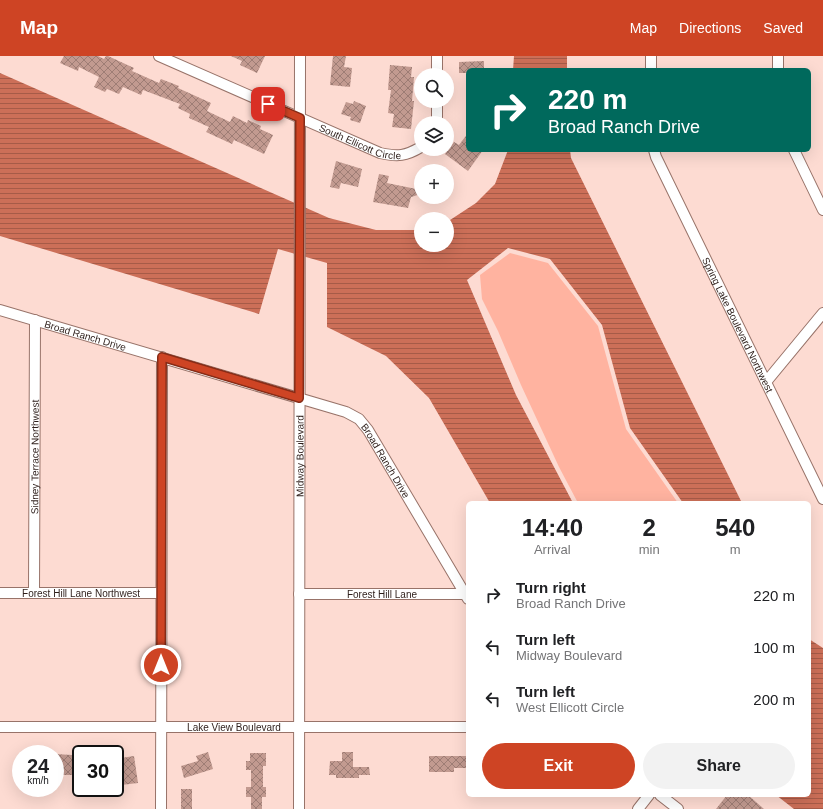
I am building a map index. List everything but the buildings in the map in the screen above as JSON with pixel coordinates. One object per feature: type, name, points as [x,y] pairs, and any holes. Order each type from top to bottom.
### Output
[{"type":"street","name":"Midway Boulevard","points":[[298,809],[301,200],[300,56]]},
{"type":"street","points":[[437,56],[437,68]]},
{"type":"street","points":[[651,56],[651,68]]},
{"type":"street","points":[[778,56],[778,68]]},
{"type":"street","name":"South Ellicott Circle","points":[[162,57],[380,153],[395,156],[410,154],[414,152]]},
{"type":"street","name":"Spring Lake Boulevard Northwest","points":[[655,152],[823,499]]},
{"type":"street","points":[[795,152],[823,210]]},
{"type":"street","name":"Broad Ranch Drive","points":[[0,310],[346,412],[359,419],[368,430],[466,595]]},
{"type":"street","points":[[766,382],[823,313]]},
{"type":"street","name":"Sidney Terrace Northwest","points":[[34,593],[35,320]]},
{"type":"street","points":[[161,809],[162,357]]},
{"type":"street","name":"Forest Hill Lane Northwest","points":[[0,593],[161,594]]},
{"type":"street","name":"Forest Hill Lane","points":[[299,594],[466,597]]},
{"type":"street","name":"Lake View Boulevard","points":[[0,726],[466,727]]},
{"type":"street","points":[[638,809],[647,797]]},
{"type":"street","points":[[663,797],[678,809]]},
{"type":"shaded area","points":[[514,56],[567,56],[567,68],[513,68]]},
{"type":"shaded area","points":[[0,73],[329,218],[376,230],[414,230],[414,252],[454,252],[454,217],[476,203],[495,184],[507,152],[570,152],[571,158],[741,501],[682,501],[630,428],[602,325],[550,259],[508,248],[467,280],[516,395],[572,501],[489,501],[429,398],[386,356],[327,327],[327,263],[278,249],[259,314],[0,236]]},
{"type":"shaded area","points":[[510,253],[548,263],[598,326],[626,429],[677,501],[577,501],[559,467],[498,331],[482,299],[480,275]]},
{"type":"shaded area","points":[[811,640],[823,648],[823,809],[794,809],[779,797],[811,797]]},
{"type":"route","points":[[161,665],[162,357],[299,398],[301,200],[300,118],[268,104]]}]
